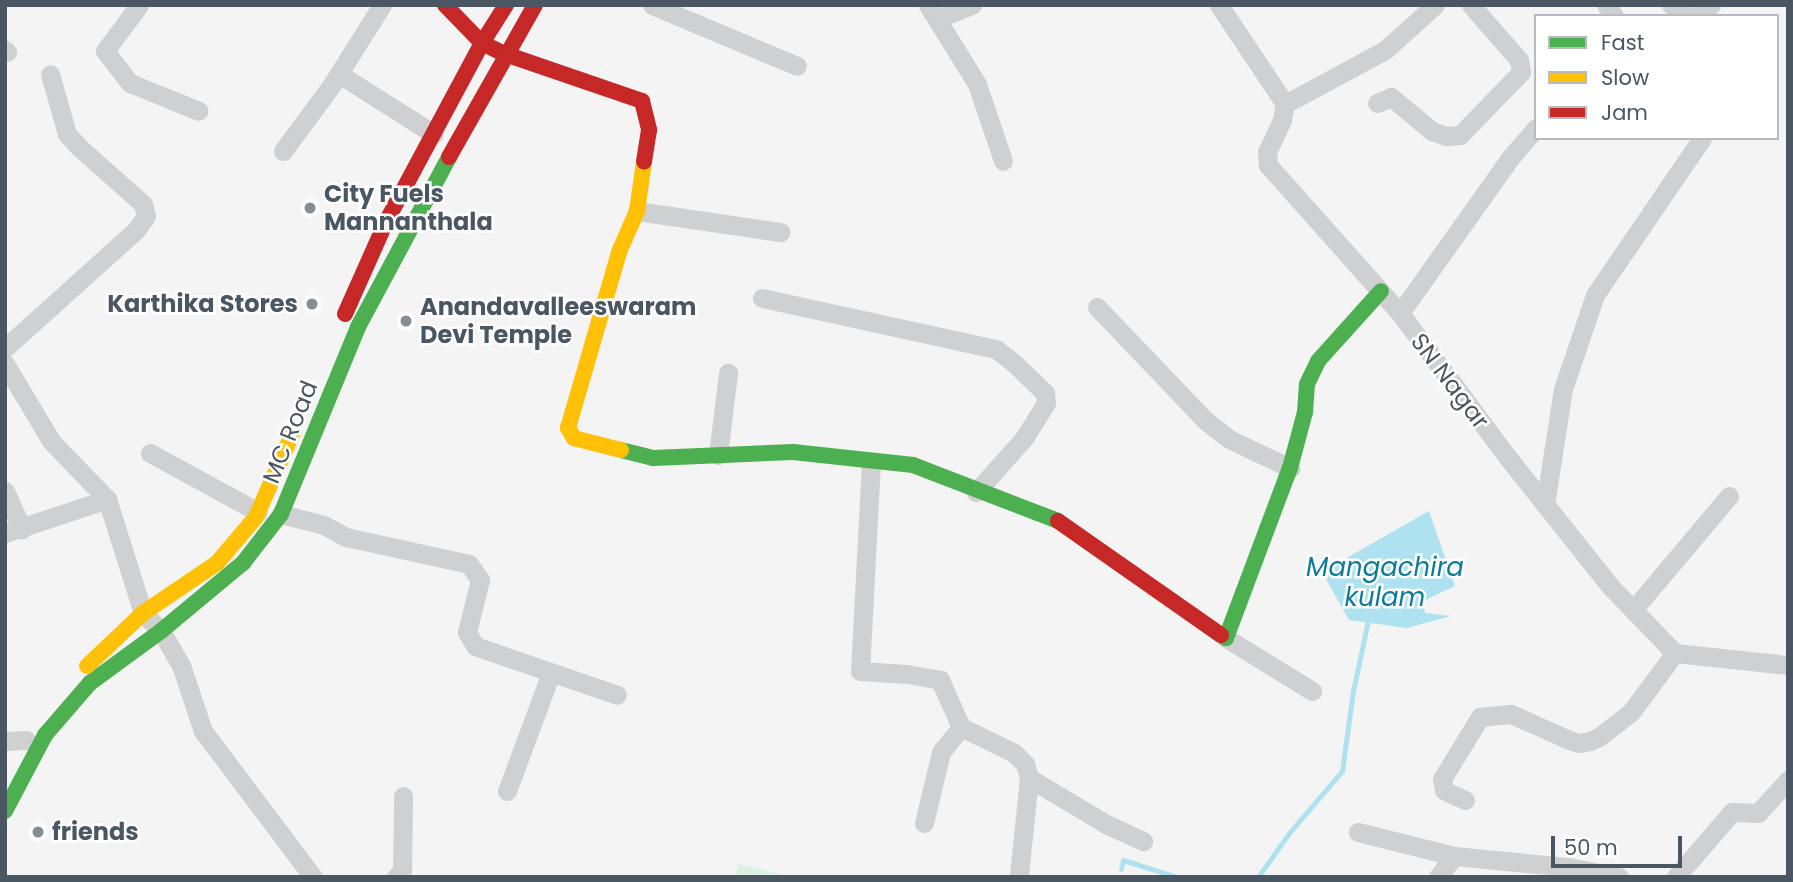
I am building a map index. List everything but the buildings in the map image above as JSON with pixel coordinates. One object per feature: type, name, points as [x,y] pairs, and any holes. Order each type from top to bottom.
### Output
[{"type":"main road","points":[[444,5],[482,43],[505,54],[642,101],[649,130],[637,211],[619,252],[568,430],[574,438],[653,458],[793,452],[913,465],[976,492],[1065,524],[1226,638],[1290,468],[1305,412],[1307,384],[1318,361],[1381,291]]},
{"type":"main road","points":[[336,336],[386,222],[482,43],[506,5]]},
{"type":"main road","name":"MC Road","points":[[5,811],[45,735],[90,683],[162,631],[243,563],[281,514],[358,327],[505,54],[535,5]]},
{"type":"main road","name":"MC Road","points":[[63,689],[143,613],[217,563],[258,512],[302,411]]},
{"type":"main road","points":[[5,778],[38,719]]},
{"type":"street","points":[[139,5],[105,51],[130,83],[199,111]]},
{"type":"street","points":[[283,151],[339,74],[383,5]]},
{"type":"street","points":[[652,5],[682,11],[797,66]]},
{"type":"street","points":[[972,5],[932,12],[977,84],[1003,161]]},
{"type":"street","points":[[1219,5],[1284,104],[1385,50],[1435,5]]},
{"type":"street","points":[[1377,103],[1391,97],[1432,131],[1446,136],[1460,135],[1521,72],[1519,60],[1471,5]]},
{"type":"street","points":[[5,348],[136,230],[146,216],[143,204],[67,134],[50,74]]},
{"type":"street","points":[[339,74],[434,134]]},
{"type":"street","name":"SN Nagar","points":[[1284,104],[1282,120],[1267,152],[1268,165],[1381,291],[1545,505],[1633,610],[1675,653]]},
{"type":"street","points":[[1399,313],[1510,158],[1534,130]]},
{"type":"street","points":[[1545,505],[1563,388],[1595,295],[1701,140]]},
{"type":"street","points":[[637,211],[780,232]]},
{"type":"street","points":[[762,298],[996,349],[1015,364],[1045,393],[1046,403],[1026,437],[976,492]]},
{"type":"street","points":[[1097,307],[1137,354],[1206,421],[1228,439],[1290,468]]},
{"type":"street","points":[[5,364],[51,441],[107,499],[143,613],[162,631],[181,665],[203,731],[313,877]]},
{"type":"street","points":[[718,455],[728,373]]},
{"type":"street","points":[[150,453],[258,512]]},
{"type":"street","points":[[871,462],[860,671],[907,674],[940,680],[961,727],[1014,753],[1025,764],[1029,778],[1021,876]]},
{"type":"street","points":[[5,491],[14,531],[107,499]]},
{"type":"street","points":[[1633,610],[1729,496]]},
{"type":"street","points":[[281,514],[324,525],[346,537],[468,564],[480,580],[467,632],[471,642],[480,650],[617,695]]},
{"type":"street","points":[[1226,638],[1312,691]]},
{"type":"street","points":[[1465,800],[1444,790],[1441,779],[1480,717],[1511,714],[1579,743],[1599,737],[1631,712],[1675,653],[1788,666]]},
{"type":"street","points":[[507,791],[551,673]]},
{"type":"street","points":[[924,823],[941,752],[961,727]]},
{"type":"street","points":[[5,741],[26,740]]},
{"type":"street","points":[[1029,778],[1106,824],[1143,841]]},
{"type":"street","points":[[1676,877],[1732,811],[1758,813],[1788,780]]},
{"type":"street","points":[[396,877],[402,871],[403,796]]},
{"type":"street","points":[[1358,832],[1454,856],[1569,867],[1619,877]]},
{"type":"street","points":[[1438,877],[1454,856]]},
{"type":"green space","points":[[738,864],[794,877],[735,877]]},
{"type":"water","name":"Mangachira kulam","points":[[1429,511],[1455,586],[1423,601],[1425,613],[1451,616],[1407,628],[1349,620],[1322,572]]},
{"type":"waterway","points":[[1258,877],[1289,833],[1342,771],[1353,691],[1369,616]]},
{"type":"waterway","points":[[1121,869],[1123,860],[1177,877]]},
{"type":"traffic: fast","points":[[5,811],[45,735],[90,683],[161,631],[243,563],[281,514],[358,327],[449,157]]},
{"type":"traffic: fast","points":[[1221,635],[1226,638],[1290,468],[1305,412],[1307,384],[1318,361],[1381,291]]},
{"type":"traffic: fast","points":[[621,450],[653,458],[793,452],[913,465],[1058,521]]},
{"type":"traffic: slow","points":[[621,450],[574,438],[568,428],[619,252],[637,211],[644,162]]},
{"type":"traffic: slow","points":[[87,666],[143,613],[217,563],[256,517],[294,430]]},
{"type":"traffic: jam","points":[[445,5],[482,43],[505,54],[642,101],[649,130],[644,162]]},
{"type":"traffic: jam","points":[[345,314],[386,222],[482,43],[506,5]]},
{"type":"traffic: jam","points":[[449,157],[535,5]]},
{"type":"traffic: jam","points":[[1058,521],[1221,635]]},
{"type":"place","name":"City Fuels Mannanthala","points":[[310,208]]},
{"type":"place","name":"Karthika Stores","points":[[312,304]]},
{"type":"place","name":"Anandavalleeswaram Devi Temple","points":[[406,321]]},
{"type":"place","name":"friends","points":[[38,832]]}]
